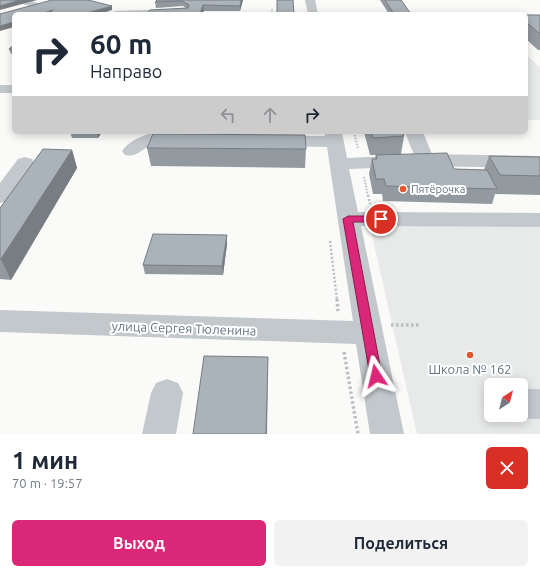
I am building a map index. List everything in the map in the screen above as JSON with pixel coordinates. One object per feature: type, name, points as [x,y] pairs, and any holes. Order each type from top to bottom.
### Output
[{"type":"street","points":[[19,0],[38,2]]},
{"type":"street","points":[[310,0],[313,12]]},
{"type":"street","points":[[14,11],[38,2]]},
{"type":"street","points":[[149,12],[183,10]]},
{"type":"street","points":[[0,89],[12,89]]},
{"type":"street","points":[[415,134],[425,160]]},
{"type":"street","points":[[256,141],[334,137],[387,434]]},
{"type":"street","points":[[131,151],[149,139],[195,140]]},
{"type":"street","points":[[338,164],[425,160],[540,162]]},
{"type":"street","points":[[0,197],[25,163]]},
{"type":"street","points":[[348,219],[540,220]]},
{"type":"street","name":"улица Сергея Тюленина","points":[[0,321],[368,333]]},
{"type":"street","points":[[159,434],[167,393]]},
{"type":"path","points":[[329,234],[341,333],[358,434]]},
{"type":"shaded area","points":[[528,56],[540,68],[540,120],[528,120]]},
{"type":"shaded area","name":"Школа № 162","points":[[369,222],[540,223],[540,434],[417,434]]},
{"type":"building","points":[[0,0],[20,0],[0,6]]},
{"type":"building","points":[[52,0],[88,0],[112,6],[90,12],[51,12],[53,10],[46,12],[12,12],[12,23],[0,26],[0,14]]},
{"type":"building","points":[[157,0],[241,0],[240,6],[203,5],[201,12],[148,12],[150,10],[188,8],[189,5],[182,1],[155,2]]},
{"type":"building","points":[[277,0],[293,0],[294,12],[277,12]]},
{"type":"building","points":[[385,0],[401,0],[410,12],[393,12]]},
{"type":"building","points":[[528,15],[540,15],[540,34],[528,24]]},
{"type":"building","points":[[153,134],[305,135],[306,149],[147,148]]},
{"type":"building","points":[[372,134],[404,134],[404,136],[373,138]]},
{"type":"building","points":[[43,149],[72,150],[0,259],[0,208]]},
{"type":"building","points":[[447,153],[454,169],[487,170],[497,189],[386,186],[384,179],[376,179],[372,159],[377,159],[376,155]]},
{"type":"building","points":[[489,156],[540,157],[540,176],[500,175]]},
{"type":"building","points":[[153,234],[227,235],[222,266],[143,265]]},
{"type":"building","points":[[204,356],[268,357],[266,434],[193,434]]},
{"type":"place","name":"Пятёрочка","points":[[403,189]]},
{"type":"place","name":"Школа № 162","points":[[470,355]]},
{"type":"route","points":[[376,376],[348,219],[381,219]]}]
